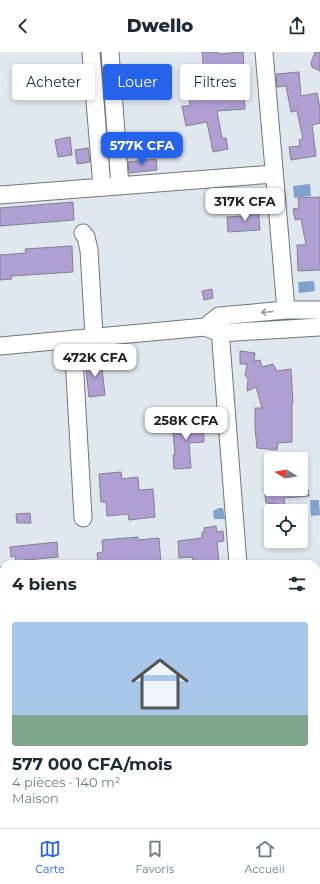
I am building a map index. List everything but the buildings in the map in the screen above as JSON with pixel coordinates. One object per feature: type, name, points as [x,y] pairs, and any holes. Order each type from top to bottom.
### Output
[{"type":"street","points":[[91,52],[102,187]]},
{"type":"street","points":[[110,52],[120,186]]},
{"type":"street","points":[[264,52],[286,310]]},
{"type":"street","points":[[0,195],[274,174]]},
{"type":"street","points":[[83,233],[86,237],[89,250],[94,336]]},
{"type":"street","points":[[238,560],[213,330],[219,316],[286,310],[320,310]]},
{"type":"street","points":[[0,346],[94,336],[213,330],[320,327]]},
{"type":"street","points":[[73,338],[83,518]]},
{"type":"water","points":[[310,184],[311,196],[294,198],[293,186]]},
{"type":"water","points":[[314,281],[315,291],[299,293],[298,282]]},
{"type":"water","points":[[310,500],[319,500],[320,515],[311,516]]},
{"type":"water","points":[[223,508],[225,519],[214,519],[213,511]]}]
